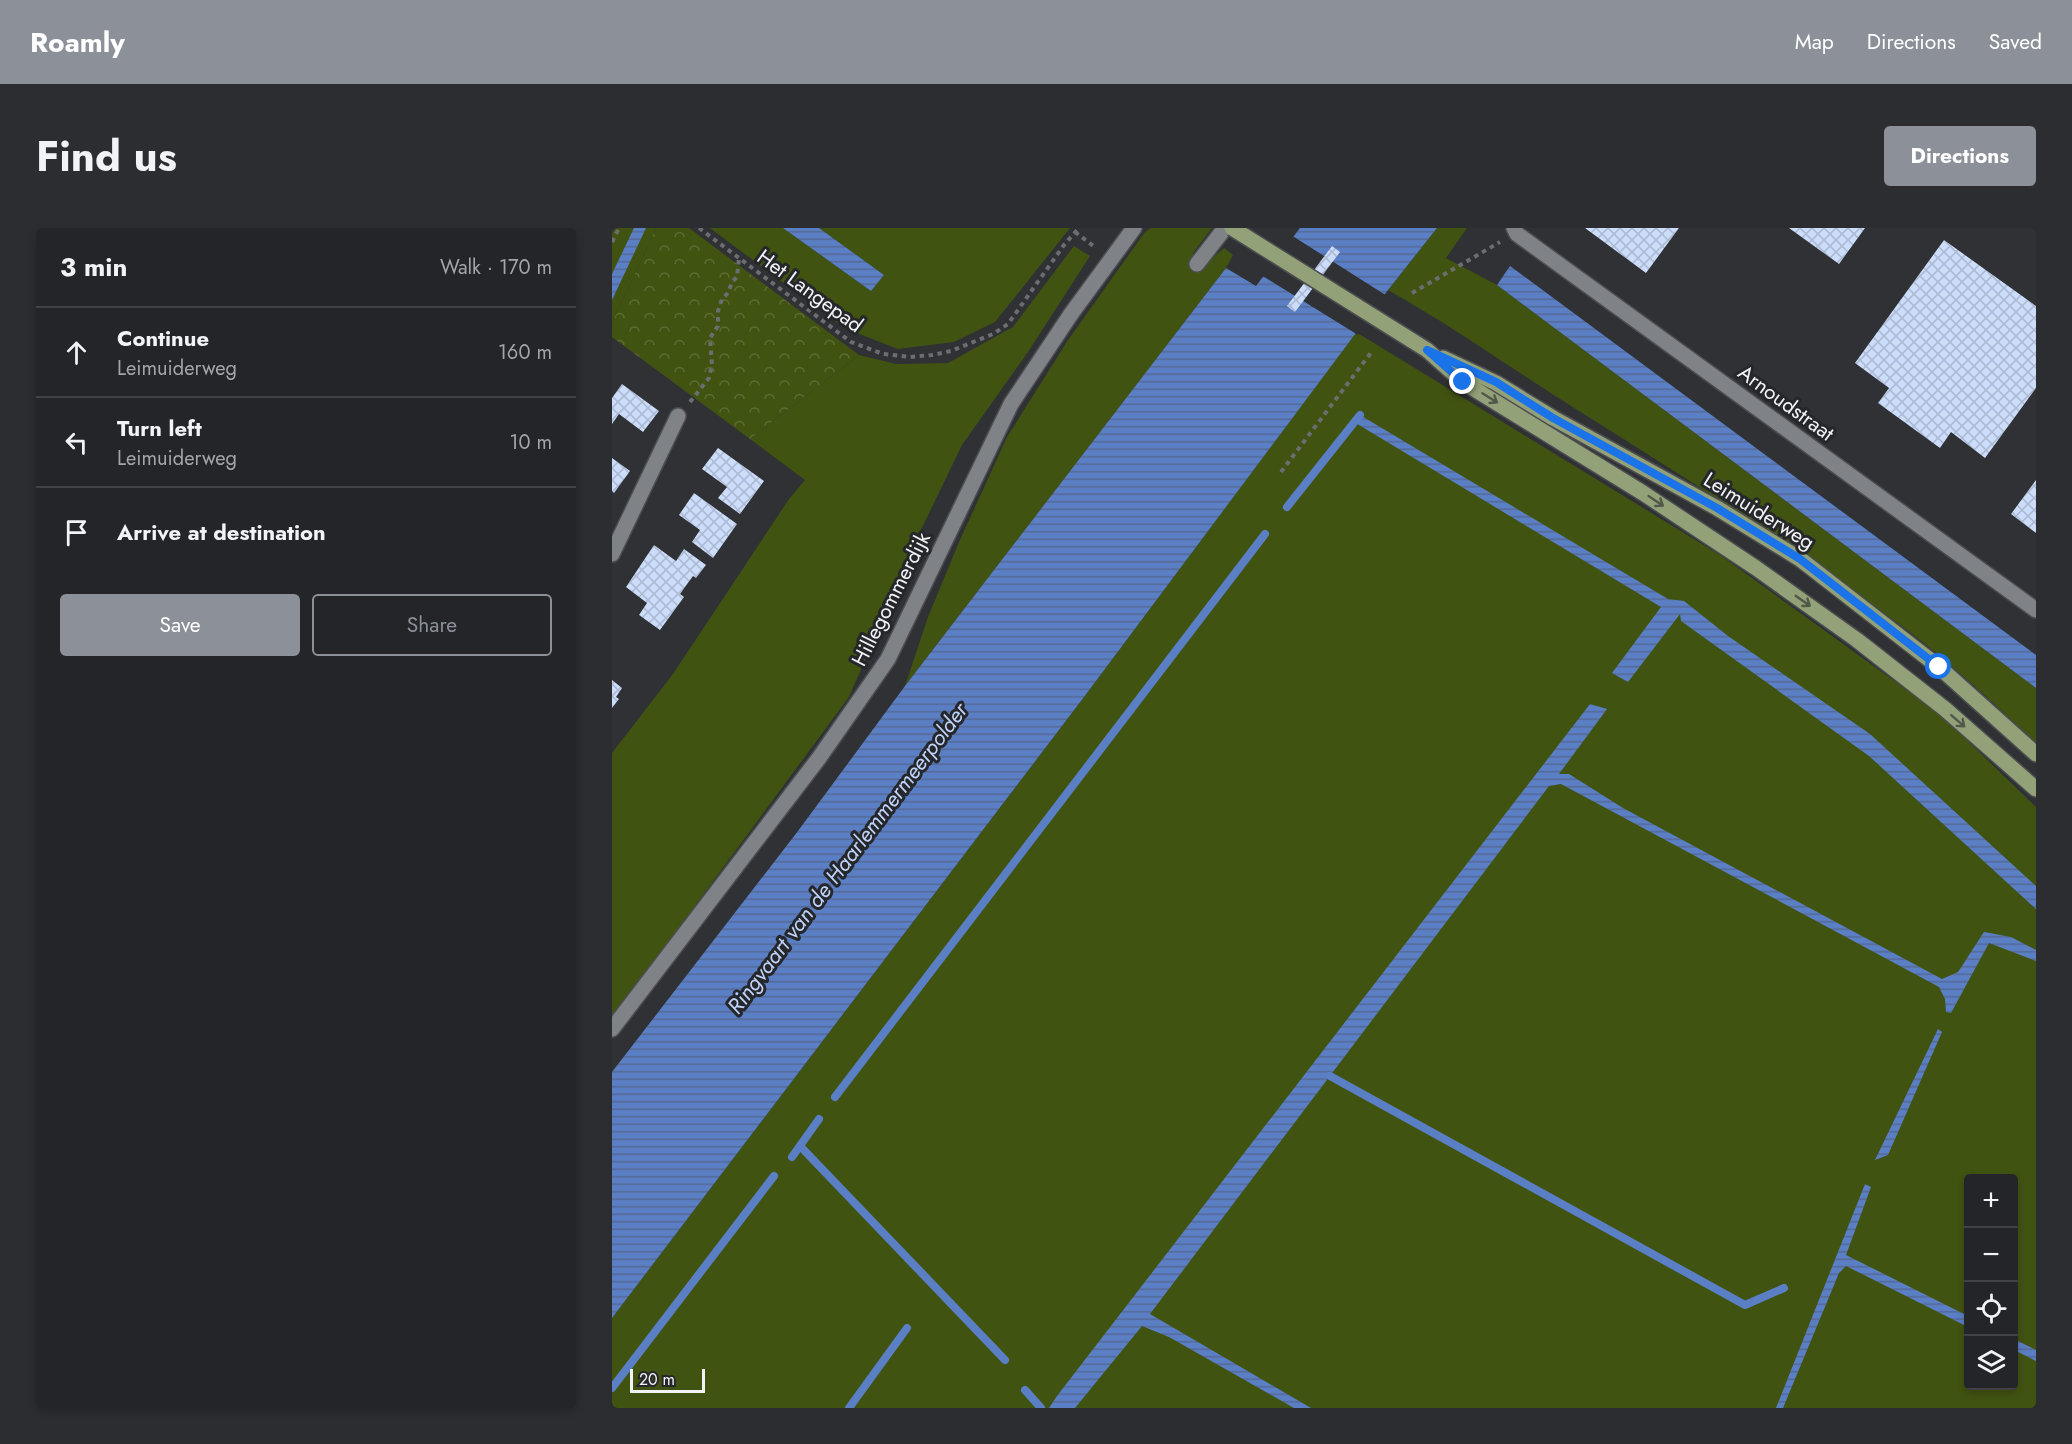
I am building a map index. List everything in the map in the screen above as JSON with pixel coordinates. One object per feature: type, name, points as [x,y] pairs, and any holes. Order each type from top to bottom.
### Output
[{"type":"main road","name":"Leimuiderweg","points":[[1232,228],[1427,350],[1496,382],[1553,418],[1717,508],[1800,559],[1939,667],[2036,754]]},
{"type":"main road","name":"Leimuiderweg","points":[[1427,350],[1463,382],[1653,499],[1857,639],[1945,710],[2036,789]]},
{"type":"street","name":"Hillegommerdijk","points":[[612,1029],[819,758],[888,659],[1011,404],[1071,314],[1134,228]]},
{"type":"street","points":[[1197,264],[1225,228]]},
{"type":"street","name":"Arnoudstraat","points":[[1515,231],[2036,610]]},
{"type":"street","points":[[612,554],[678,416]]},
{"type":"path","points":[[612,242],[619,228]]},
{"type":"path","name":"Het Langepad","points":[[699,228],[851,342],[884,354],[910,357],[932,355],[977,341],[1008,324],[1077,230]]},
{"type":"path","points":[[1412,293],[1515,231]]},
{"type":"path","points":[[678,416],[709,378],[712,366],[710,338],[718,326],[718,310],[722,299],[737,277],[739,258]]},
{"type":"path","points":[[1281,472],[1373,350]]},
{"type":"green space","points":[[612,228],[656,228],[612,323]]},
{"type":"green space","points":[[656,228],[689,228],[859,355],[750,439],[612,337],[612,323]]},
{"type":"green space","points":[[710,228],[783,228],[871,291],[884,275],[819,228],[1070,228],[995,322],[954,342],[898,349],[844,328]]},
{"type":"green space","points":[[1151,228],[1212,228],[1193,253],[1194,261],[1207,263],[1224,248],[1233,255],[1226,268],[905,686],[928,617],[1007,437],[1068,340],[1145,232]]},
{"type":"green space","points":[[1437,228],[1467,228],[1446,258],[1497,285],[2036,688],[2036,743],[1989,699],[1907,630],[1827,572],[1704,490],[1461,334],[1388,290]]},
{"type":"green space","points":[[1074,246],[1090,256],[1028,352],[962,445],[920,532],[849,697],[612,1018],[612,753],[673,674],[789,499],[805,480],[750,439],[859,355],[896,364],[948,363],[1013,327]]},
{"type":"green space","points":[[1356,332],[1720,555],[1940,714],[2036,807],[2036,1408],[612,1408],[612,1318],[1084,697]]},
{"type":"water","points":[[634,228],[646,228],[612,300],[612,274]]},
{"type":"water","points":[[783,228],[819,228],[884,275],[871,291]]},
{"type":"water","name":"Ringvaart van de Haarlemmermeerpolder","points":[[1300,228],[1437,228],[612,1318],[612,1072],[1226,268],[1256,286]]},
{"type":"water","points":[[1510,266],[2036,655],[2036,688],[1497,285]]},
{"type":"water","points":[[1360,415],[1668,599],[1684,601],[1728,636],[1870,734],[2036,886],[2036,909],[1869,756],[1681,621],[1680,614],[1628,682],[1612,673],[1661,607],[1354,422]]},
{"type":"water","points":[[1590,704],[1607,709],[1559,774],[1569,774],[1623,808],[1942,979],[1958,972],[1984,932],[2011,937],[2036,950],[2036,961],[1989,943],[1951,1013],[1946,1012],[1945,999],[1939,987],[1561,784],[1549,786],[1150,1314],[1311,1408],[1294,1408],[1169,1337],[1142,1326],[1075,1408],[1049,1408],[1057,1396]]},
{"type":"water","points":[[1938,1029],[1942,1032],[1888,1155],[1875,1160]]},
{"type":"water","points":[[1865,1184],[1871,1187],[1846,1255],[1964,1314],[1964,1325],[1846,1266],[1839,1273],[1783,1408],[1776,1408]]},
{"type":"water","points":[[2018,1341],[2036,1350],[2036,1361],[2018,1352]]},
{"type":"pier","points":[[1291,235],[1387,296],[1358,335],[1261,275]]},
{"type":"building","points":[[1585,228],[1679,228],[1646,273]]},
{"type":"building","points":[[1789,228],[1865,228],[1839,264]]},
{"type":"building","points":[[1944,240],[2036,306],[2036,388],[1985,458],[1951,432],[1940,448],[1878,403],[1889,388],[1855,363]]},
{"type":"building","points":[[1332,246],[1340,252],[1295,312],[1287,306]]},
{"type":"building","points":[[622,384],[659,411],[643,432],[619,414],[612,424],[612,398]]},
{"type":"building","points":[[718,448],[764,481],[740,514],[718,498],[727,487],[702,469]]},
{"type":"building","points":[[612,458],[630,471],[614,493],[612,491]]},
{"type":"building","points":[[2036,480],[2036,533],[2011,514]]},
{"type":"building","points":[[694,493],[737,524],[713,558],[692,542],[700,530],[679,515]]},
{"type":"building","points":[[654,545],[676,561],[684,549],[706,565],[696,578],[693,576],[680,594],[684,597],[660,630],[639,615],[647,603],[626,587]]},
{"type":"building","points":[[612,680],[622,688],[616,697],[619,699],[612,708]]},
{"type":"waterway","points":[[1287,507],[1360,415]]},
{"type":"waterway","points":[[835,1097],[1265,534]]},
{"type":"waterway","points":[[1330,1076],[1745,1305],[1784,1288]]},
{"type":"waterway","points":[[792,1157],[819,1119]]},
{"type":"waterway","points":[[800,1146],[1005,1360]]},
{"type":"waterway","points":[[612,1388],[774,1176]]},
{"type":"waterway","points":[[849,1408],[907,1328]]},
{"type":"waterway","points":[[1025,1390],[1041,1408]]},
{"type":"route","points":[[1463,382],[1427,350],[1496,382],[1553,418],[1717,508],[1800,559],[1939,667]]}]
